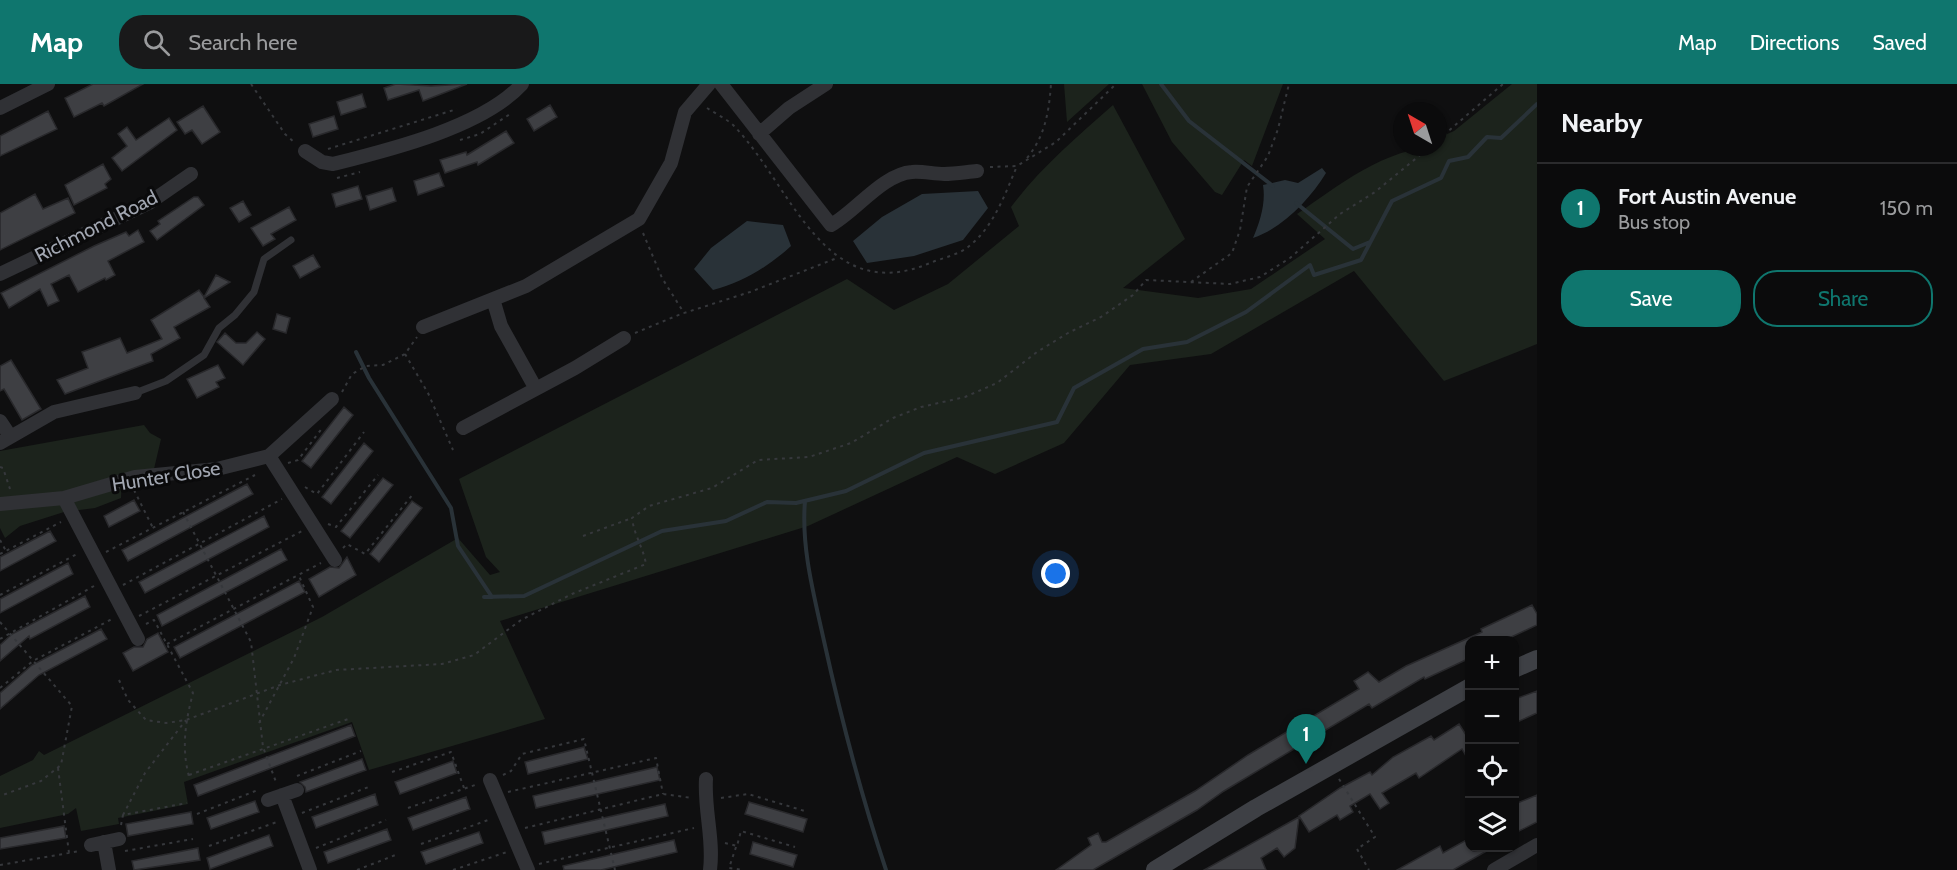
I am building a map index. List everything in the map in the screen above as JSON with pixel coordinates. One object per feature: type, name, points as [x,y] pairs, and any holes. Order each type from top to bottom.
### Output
[{"type":"main road","points":[[1519,667],[1537,659]]},
{"type":"main road","points":[[1155,870],[1465,690]]},
{"type":"street","points":[[0,108],[48,84]]},
{"type":"street","points":[[309,153],[322,162],[333,165],[433,134],[488,112],[522,84]]},
{"type":"street","points":[[423,327],[526,286],[639,219],[671,164],[685,112],[709,84]]},
{"type":"street","points":[[721,84],[831,225],[846,217],[872,192],[903,174],[977,171]]},
{"type":"street","points":[[759,134],[789,108],[826,84]]},
{"type":"street","name":"Richmond Road","points":[[0,274],[149,203],[190,174]]},
{"type":"street","points":[[493,299],[501,326],[536,389]]},
{"type":"street","points":[[464,428],[624,338]]},
{"type":"street","points":[[0,421],[5,440],[54,412],[135,393]]},
{"type":"street","name":"Hunter Close","points":[[2,503],[64,498],[127,478],[217,469],[272,460],[332,399]]},
{"type":"street","points":[[272,460],[293,493],[319,524],[334,558]]},
{"type":"street","points":[[64,498],[138,639]]},
{"type":"street","points":[[706,779],[705,801],[712,840],[710,870]]},
{"type":"street","points":[[490,780],[527,868]]},
{"type":"street","points":[[296,783],[271,792],[290,817],[310,870]]},
{"type":"street","points":[[110,870],[95,848],[119,839]]},
{"type":"street","points":[[1494,870],[1537,845]]},
{"type":"lane","points":[[135,393],[166,381],[204,355],[219,327],[248,302],[254,292],[264,259],[291,240]]},
{"type":"path","points":[[251,84],[285,134],[309,153],[464,107]]},
{"type":"path","points":[[1025,161],[1035,149],[1047,123],[1052,84]]},
{"type":"path","points":[[1004,167],[1017,166],[1056,142],[1116,84]]},
{"type":"path","points":[[1191,282],[1232,253],[1240,230],[1246,187],[1268,156],[1278,129],[1289,84]]},
{"type":"path","points":[[1447,132],[1503,84]]},
{"type":"path","points":[[709,109],[733,124],[809,226],[837,258],[853,266],[884,275],[923,266],[968,248],[998,212],[1017,166]]},
{"type":"path","points":[[583,536],[632,518],[650,506],[712,488],[758,460],[810,457],[851,443],[893,418],[921,407],[965,397],[996,383],[1037,352],[1101,317],[1133,295],[1146,280],[1230,284],[1260,277],[1290,258],[1331,222],[1418,156]]},
{"type":"path","points":[[639,219],[662,278],[684,314]]},
{"type":"path","points":[[624,338],[837,258]]},
{"type":"path","points":[[332,399],[346,388],[352,374],[366,366],[383,365],[405,354],[423,327]]},
{"type":"path","points":[[405,354],[428,393],[453,450]]},
{"type":"path","points":[[0,595],[93,552],[153,528],[272,460],[298,460],[324,425]]},
{"type":"path","points":[[0,639],[9,632],[199,544],[305,487],[317,494],[364,432]]},
{"type":"path","points":[[0,467],[3,468],[10,489],[2,503]]},
{"type":"path","points":[[0,688],[33,661],[215,576],[319,524],[336,527],[378,475]]},
{"type":"path","points":[[127,478],[153,528]]},
{"type":"path","points":[[167,644],[334,558],[347,544],[365,554],[413,494]]},
{"type":"path","points":[[183,512],[251,642],[259,723],[271,792],[197,814]]},
{"type":"path","points":[[0,554],[73,515]]},
{"type":"path","points":[[120,680],[128,700],[146,720],[166,723],[186,720],[280,685],[336,670],[442,664],[474,655],[521,620],[572,594],[646,564],[643,548],[634,534],[632,518]]},
{"type":"path","points":[[0,540],[6,551]]},
{"type":"path","points":[[259,723],[294,658],[313,607],[299,576]]},
{"type":"path","points":[[154,620],[193,693],[186,720],[184,756],[190,780]]},
{"type":"path","points":[[0,622],[72,706],[61,765],[41,782],[0,796]]},
{"type":"path","points":[[189,775],[263,747],[348,719]]},
{"type":"path","points":[[119,839],[123,815],[144,773],[186,720]]},
{"type":"path","points":[[510,771],[522,754],[584,739],[615,870]]},
{"type":"path","points":[[296,783],[361,751]]},
{"type":"path","points":[[392,772],[451,752],[464,788]]},
{"type":"path","points":[[497,795],[656,758],[663,794]]},
{"type":"path","points":[[1331,766],[1375,837],[1357,849],[1369,870]]},
{"type":"path","points":[[58,768],[69,853]]},
{"type":"path","points":[[408,808],[476,784]]},
{"type":"path","points":[[209,846],[371,786]]},
{"type":"path","points":[[512,831],[663,794],[684,796]]},
{"type":"path","points":[[705,801],[748,794],[808,812]]},
{"type":"path","points":[[123,815],[187,803]]},
{"type":"path","points":[[421,844],[505,814]]},
{"type":"path","points":[[304,853],[386,820]]},
{"type":"path","points":[[527,868],[610,846],[709,825]]},
{"type":"path","points":[[743,870],[729,868],[741,831],[795,847]]},
{"type":"path","points":[[0,865],[95,848],[193,839]]},
{"type":"path","points":[[712,840],[737,846]]},
{"type":"path","points":[[453,870],[519,848]]},
{"type":"path","points":[[357,870],[398,854]]},
{"type":"shaded area","points":[[1064,84],[1109,84],[1067,122]]},
{"type":"shaded area","points":[[1142,84],[1283,84],[1252,166],[1244,160],[1222,195],[1215,192],[1172,142]]},
{"type":"shaded area","points":[[1512,84],[1537,84],[1537,344],[1444,381],[1354,271],[1211,354],[1130,365],[1064,443],[995,474],[957,457],[808,526],[500,621],[545,719],[369,770],[352,722],[184,782],[188,804],[118,818],[119,824],[81,831],[76,808],[68,814],[0,828],[0,776],[33,760],[39,751],[44,755],[322,617],[458,538],[490,575],[500,572],[486,557],[459,479],[847,279],[894,310],[948,284],[1019,226],[1011,207],[1047,166],[1113,105],[1185,239],[1123,288],[1198,298],[1251,289],[1325,239],[1297,214],[1346,180],[1381,161],[1395,156],[1447,156],[1447,134],[1454,131]]},
{"type":"shaded area","points":[[1322,168],[1326,173],[1304,202],[1285,220],[1253,238],[1262,212],[1263,185],[1285,180],[1298,183]]},
{"type":"shaded area","points":[[978,191],[988,208],[963,240],[914,256],[867,263],[853,241],[882,217],[922,194]]},
{"type":"shaded area","points":[[747,221],[783,225],[791,246],[755,273],[713,290],[694,269],[711,248]]},
{"type":"shaded area","points":[[144,425],[150,433],[161,439],[154,469],[122,475],[121,498],[95,508],[64,512],[20,526],[5,538],[0,528],[0,451]]},
{"type":"building","points":[[93,84],[143,84],[104,106],[102,103],[74,117],[65,98]]},
{"type":"building","points":[[396,84],[431,86],[467,84],[423,101],[419,90],[388,100],[384,88]]},
{"type":"building","points":[[362,94],[366,107],[341,115],[337,102]]},
{"type":"building","points":[[550,105],[557,117],[534,131],[527,119]]},
{"type":"building","points":[[203,106],[220,132],[202,144],[192,130],[185,134],[177,122]]},
{"type":"building","points":[[48,111],[57,129],[0,156],[0,136]]},
{"type":"building","points":[[334,116],[338,129],[313,137],[309,124]]},
{"type":"building","points":[[169,118],[177,130],[122,171],[112,158],[127,146],[118,134],[127,127],[136,140]]},
{"type":"building","points":[[506,131],[514,143],[478,165],[477,162],[445,173],[440,160],[466,152],[467,155]]},
{"type":"building","points":[[103,164],[111,179],[105,184],[107,188],[74,205],[65,185]]},
{"type":"building","points":[[439,173],[444,186],[418,195],[414,181]]},
{"type":"building","points":[[358,186],[362,199],[336,207],[332,194]]},
{"type":"building","points":[[392,188],[396,201],[370,210],[366,196]]},
{"type":"building","points":[[35,194],[43,209],[68,198],[75,213],[0,250],[0,213]]},
{"type":"building","points":[[194,197],[198,197],[204,205],[157,240],[150,231],[160,224],[158,221]]},
{"type":"building","points":[[243,201],[251,215],[239,222],[230,208]]},
{"type":"building","points":[[289,207],[296,220],[271,234],[275,239],[263,246],[251,228]]},
{"type":"building","points":[[138,230],[144,242],[108,261],[115,275],[106,280],[105,278],[78,292],[69,275],[51,284],[59,301],[48,306],[40,289],[9,308],[1,293],[94,246],[126,232],[129,236]]},
{"type":"building","points":[[313,255],[320,267],[300,278],[293,266]]},
{"type":"building","points":[[216,275],[230,282],[204,298],[210,307],[174,327],[180,338],[151,354],[153,361],[65,394],[57,380],[88,368],[82,352],[120,338],[127,353],[162,339],[151,320],[199,290],[204,297]]},
{"type":"building","points":[[277,314],[290,318],[286,333],[273,329]]},
{"type":"building","points":[[257,332],[265,339],[243,365],[217,342],[225,333],[236,343],[246,343]]},
{"type":"building","points":[[11,360],[41,409],[22,420],[4,389],[0,391],[0,366]]},
{"type":"building","points":[[218,365],[225,378],[216,382],[219,387],[197,398],[187,379]]},
{"type":"building","points":[[344,407],[353,415],[311,468],[302,461]]},
{"type":"building","points":[[364,443],[373,451],[331,504],[322,497]]},
{"type":"building","points":[[383,478],[393,485],[350,538],[341,531]]},
{"type":"building","points":[[247,484],[253,494],[128,561],[122,550]]},
{"type":"building","points":[[134,500],[140,511],[109,527],[104,516]]},
{"type":"building","points":[[412,501],[422,508],[379,562],[370,554]]},
{"type":"building","points":[[264,516],[269,527],[145,593],[139,582]]},
{"type":"building","points":[[50,531],[56,541],[0,571],[0,557]]},
{"type":"building","points":[[281,549],[287,560],[162,626],[157,615]]},
{"type":"building","points":[[347,557],[356,575],[319,597],[309,579],[330,567],[339,568]]},
{"type":"building","points":[[68,563],[73,574],[0,613],[0,599]]},
{"type":"building","points":[[299,581],[305,592],[180,658],[174,647]]},
{"type":"building","points":[[85,596],[90,607],[30,639],[29,636],[0,661],[0,645],[12,634]]},
{"type":"building","points":[[1532,605],[1537,614],[1537,625],[1514,636],[1473,636],[1482,632],[1481,629]]},
{"type":"building","points":[[101,629],[107,639],[39,675],[0,709],[0,693],[32,665]]},
{"type":"building","points":[[158,633],[168,652],[133,671],[123,653],[134,647],[143,647],[147,639]]},
{"type":"building","points":[[1465,640],[1465,660],[1425,679],[1424,677],[1372,708],[1369,704],[1224,791],[1197,810],[1093,870],[1056,870],[1091,845],[1088,838],[1098,833],[1102,842],[1106,842],[1195,791],[1248,755],[1359,689],[1354,681],[1368,672],[1379,682],[1406,666]]},
{"type":"building","points":[[1537,691],[1537,713],[1519,721],[1519,698]]},
{"type":"building","points":[[1459,724],[1465,733],[1465,754],[1462,749],[1419,778],[1416,773],[1382,793],[1389,803],[1380,809],[1370,794],[1350,806],[1353,812],[1340,820],[1337,815],[1309,832],[1299,816],[1340,788],[1370,772],[1372,775],[1393,757],[1431,736],[1434,740]]},
{"type":"building","points":[[351,725],[355,736],[198,796],[194,785]]},
{"type":"building","points":[[584,747],[588,759],[528,774],[525,762]]},
{"type":"building","points":[[362,759],[366,770],[306,792],[300,782]]},
{"type":"building","points":[[453,761],[457,773],[400,794],[395,782]]},
{"type":"building","points":[[657,767],[660,780],[536,808],[533,796]]},
{"type":"building","points":[[375,794],[378,805],[316,828],[312,817]]},
{"type":"building","points":[[1537,795],[1537,822],[1519,831],[1519,802]]},
{"type":"building","points":[[466,797],[470,809],[413,830],[408,818]]},
{"type":"building","points":[[255,801],[259,812],[211,829],[207,818]]},
{"type":"building","points":[[749,802],[807,819],[803,832],[745,814]]},
{"type":"building","points":[[665,804],[668,816],[545,844],[542,832]]},
{"type":"building","points":[[191,812],[193,824],[128,836],[126,824]]},
{"type":"building","points":[[1299,817],[1295,848],[1284,857],[1277,848],[1261,858],[1266,870],[1204,870]]},
{"type":"building","points":[[64,826],[66,838],[0,849],[0,838]]},
{"type":"building","points":[[387,829],[391,840],[328,863],[324,852]]},
{"type":"building","points":[[479,832],[483,843],[426,864],[421,852]]},
{"type":"building","points":[[269,835],[273,846],[210,869],[207,858]]},
{"type":"building","points":[[674,840],[677,852],[601,870],[564,870],[563,866]]},
{"type":"building","points":[[1465,841],[1465,852],[1485,852],[1453,870],[1397,870],[1440,846],[1443,853]]},
{"type":"building","points":[[753,842],[797,855],[793,867],[750,854]]},
{"type":"building","points":[[198,848],[200,860],[134,870],[132,861]]},
{"type":"waterway","points":[[1161,84],[1189,121],[1273,186]]},
{"type":"waterway","points":[[484,597],[524,596],[662,531],[726,521],[767,502],[796,503],[846,491],[924,453],[1057,422],[1074,388],[1143,349],[1187,342],[1246,312],[1310,265],[1314,275],[1361,260],[1392,201],[1441,178],[1449,161],[1468,157],[1487,137],[1501,138],[1537,104]]},
{"type":"waterway","points":[[1296,203],[1353,249],[1370,242]]},
{"type":"waterway","points":[[356,352],[369,378],[451,508],[458,546],[492,597]]},
{"type":"waterway","points":[[805,501],[805,536],[816,606],[852,756],[886,870]]},
{"type":"place","name":"Fort Austin Avenue","points":[[1306,764]]}]
